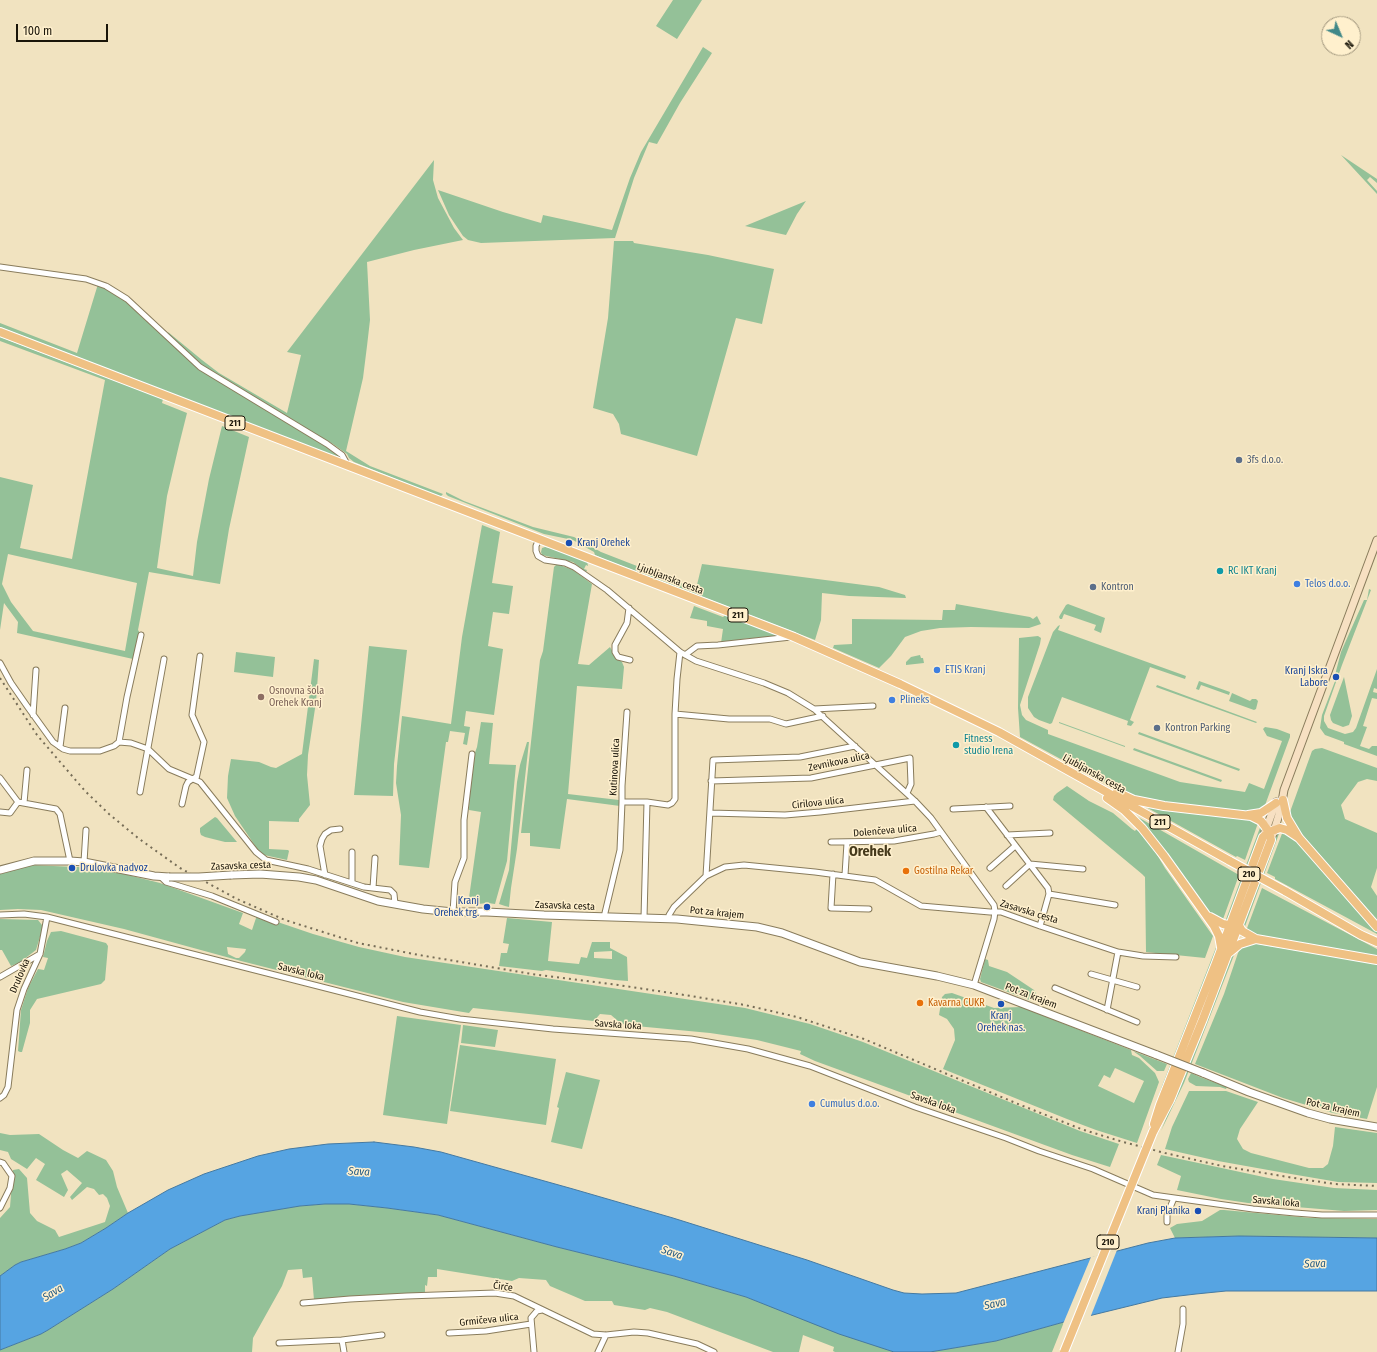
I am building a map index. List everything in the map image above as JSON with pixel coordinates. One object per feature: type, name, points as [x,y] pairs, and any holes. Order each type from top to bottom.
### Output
[{"type":"main road","name":"211","points":[[0,332],[348,466]]},
{"type":"main road","name":"Ljubljanska cesta","points":[[348,466],[794,637],[860,665],[999,732],[1285,891],[1361,935],[1377,942]]},
{"type":"main road","name":"210","points":[[1064,1352],[1153,1132],[1175,1087],[1269,833],[1279,801],[1377,540]]},
{"type":"main road","name":"211","points":[[1090,783],[1102,784],[1128,798],[1148,803],[1245,815],[1261,821],[1269,833],[1280,828],[1299,838]]},
{"type":"main road","name":"211","points":[[1090,783],[1100,794],[1124,810],[1142,828],[1205,912],[1217,932],[1224,952]]},
{"type":"main road","name":"211","points":[[1245,815],[1261,813],[1279,801],[1299,838],[1377,927]]},
{"type":"main road","name":"211","points":[[1205,912],[1219,924],[1235,924],[1244,932],[1256,939],[1377,960]]},
{"type":"main road","points":[[1224,952],[1240,944],[1256,939]]},
{"type":"street","points":[[0,267],[86,279],[106,286],[127,299],[200,367],[327,444],[342,455],[348,466]]},
{"type":"street","points":[[539,539],[536,546],[538,556],[545,560],[565,563],[574,567],[607,590],[682,653],[696,661],[788,692],[823,716],[855,746]]},
{"type":"street","points":[[629,608],[627,623],[615,645],[615,652],[618,657],[630,660]]},
{"type":"street","points":[[0,663],[11,683],[53,742],[70,751],[100,751],[114,746],[119,742],[127,697],[141,635]]},
{"type":"street","name":"Ljubljanska cesta","points":[[682,653],[697,646],[794,637]]},
{"type":"street","name":"Kutinova ulica","points":[[627,712],[622,802],[672,803],[675,799],[675,714],[677,679],[682,653]]},
{"type":"street","points":[[182,804],[188,782],[195,779],[204,742],[192,715],[200,656]]},
{"type":"street","points":[[140,792],[164,659]]},
{"type":"street","points":[[33,715],[36,670]]},
{"type":"street","points":[[814,709],[873,706]]},
{"type":"street","points":[[60,747],[65,708]]},
{"type":"street","points":[[675,714],[728,719],[770,719],[786,724],[823,716]]},
{"type":"street","name":"Zasavska cesta","points":[[119,742],[148,749],[169,769],[195,779],[207,789],[220,808],[256,852],[266,860],[282,862],[352,883],[390,890],[394,894],[395,904]]},
{"type":"street","name":"Zevnikova ulica","points":[[706,876],[713,760],[800,756],[855,746],[876,765]]},
{"type":"street","points":[[453,912],[455,882],[464,858],[464,820],[472,754]]},
{"type":"street","points":[[876,765],[910,758],[911,784],[907,793]]},
{"type":"street","points":[[876,765],[915,801],[941,832],[994,905],[995,911],[974,985]]},
{"type":"street","name":"Zevnikova ulica","points":[[711,781],[811,778],[876,765]]},
{"type":"street","points":[[24,803],[27,770]]},
{"type":"street","points":[[0,778],[18,802],[56,809],[60,814],[70,861],[34,861],[0,870]]},
{"type":"street","name":"Cirilova ulica","points":[[710,813],[785,815],[915,801]]},
{"type":"street","points":[[0,812],[10,813],[18,802]]},
{"type":"street","name":"Zasavska cesta","points":[[604,917],[620,850],[622,802]]},
{"type":"street","points":[[644,918],[647,802]]},
{"type":"street","points":[[953,809],[1010,806]]},
{"type":"street","points":[[986,807],[1048,888],[1049,894],[1040,926]]},
{"type":"street","points":[[325,875],[320,846],[322,839],[331,830],[340,829]]},
{"type":"street","points":[[84,862],[86,830]]},
{"type":"street","name":"Dolenčeva ulica","points":[[831,842],[847,843],[894,841],[941,832]]},
{"type":"street","points":[[1007,835],[1050,833]]},
{"type":"street","points":[[845,875],[847,843]]},
{"type":"street","points":[[990,868],[1015,846]]},
{"type":"street","points":[[352,852],[352,883]]},
{"type":"street","points":[[373,888],[374,858]]},
{"type":"street","name":"Zasavska cesta","points":[[70,861],[84,862],[161,877],[199,878],[231,874],[266,874],[299,877],[316,880],[378,901],[453,912],[669,919],[669,915],[674,907],[706,876],[725,868],[744,865],[845,875],[875,880],[921,906],[1001,912],[1118,952],[1143,956],[1176,957]]},
{"type":"street","points":[[1006,886],[1030,864],[1083,868]]},
{"type":"street","points":[[833,874],[830,908],[869,909]]},
{"type":"street","points":[[161,877],[166,882],[212,896],[276,922]]},
{"type":"street","points":[[1049,894],[1115,905]]},
{"type":"street","points":[[0,915],[24,914],[47,917]]},
{"type":"street","name":"Drulovka","points":[[0,1098],[4,1095],[8,1087],[17,1010],[24,989],[40,954],[47,917]]},
{"type":"street","name":"Savska loka","points":[[47,917],[420,1012],[553,1029],[691,1039],[748,1049],[810,1066],[915,1107],[1093,1169],[1147,1193],[1254,1209],[1295,1213],[1377,1215]]},
{"type":"street","name":"Pot za krajem","points":[[669,919],[732,924],[768,929],[860,962],[937,976],[974,985],[1249,1092],[1308,1113],[1377,1127]]},
{"type":"street","points":[[1107,1010],[1118,952]]},
{"type":"street","name":"Drulovka","points":[[0,977],[40,954]]},
{"type":"street","points":[[1090,974],[1137,987]]},
{"type":"street","points":[[1055,988],[1137,1022]]},
{"type":"street","points":[[0,1162],[3,1163],[12,1176],[10,1188],[0,1208]]},
{"type":"street","points":[[1167,1222],[1174,1198]]},
{"type":"street","name":"Čirče","points":[[303,1303],[393,1297],[495,1293],[514,1296],[593,1334],[606,1335],[634,1332],[648,1333],[697,1344],[714,1352]]},
{"type":"street","points":[[1178,1352],[1183,1324],[1183,1309]]},
{"type":"street","name":"Grmičeva ulica","points":[[534,1352],[531,1318],[537,1311],[542,1310]]},
{"type":"street","name":"Grmičeva ulica","points":[[449,1333],[494,1331],[531,1324]]},
{"type":"street","points":[[279,1344],[342,1340],[382,1335]]},
{"type":"street","points":[[598,1352],[606,1335]]},
{"type":"street","points":[[342,1340],[344,1352]]},
{"type":"green space","points":[[673,0],[702,0],[677,39],[656,26]]},
{"type":"green space","points":[[703,47],[712,53],[680,103],[657,144],[649,142],[634,178],[615,238],[481,243],[468,240],[463,236],[449,215],[438,190],[541,223],[543,215],[612,230],[630,178],[641,152]]},
{"type":"green space","points":[[1341,155],[1377,179],[1377,183],[1370,177],[1367,180],[1377,191],[1377,194]]},
{"type":"green space","points":[[434,160],[433,180],[438,198],[454,228],[463,240],[367,262],[370,320],[363,378],[346,451],[370,466],[443,494],[440,497],[354,462],[347,454],[333,444],[233,386],[203,366],[170,337],[168,332],[219,373],[287,413],[301,355],[287,352]]},
{"type":"green space","points":[[806,201],[786,235],[745,226]]},
{"type":"green space","points":[[614,241],[633,241],[634,243],[708,255],[774,269],[762,324],[736,318],[697,456],[621,434],[619,424],[613,414],[593,408],[608,318]]},
{"type":"green space","points":[[98,284],[125,300],[199,369],[339,456],[336,457],[0,327],[0,323],[77,353]]},
{"type":"green space","points":[[0,337],[163,399],[162,403],[187,413],[167,496],[157,568],[193,576],[197,542],[209,479],[222,426],[249,437],[229,529],[220,584],[149,572],[138,630],[140,633],[133,659],[17,633],[18,622],[4,603],[0,630],[0,477],[33,485],[20,548],[72,559],[105,380],[0,341]],"holes":[[[8,554],[137,583],[125,651],[33,631],[11,602],[2,584]]]},
{"type":"green space","points":[[446,492],[464,501],[533,527],[574,537],[601,552],[696,589],[702,564],[879,587],[905,595],[906,598],[849,596],[822,593],[821,620],[815,640],[604,559],[595,555],[594,552],[573,540],[544,534],[448,496]]},
{"type":"green space","points":[[482,525],[500,532],[492,583],[513,586],[509,614],[493,612],[488,646],[503,649],[494,715],[466,711],[464,726],[470,727],[467,745],[463,744],[465,733],[450,731],[448,742],[446,742],[429,868],[399,865],[401,815],[396,783],[402,716],[451,724],[462,637]]},
{"type":"green space","points":[[545,547],[556,549],[587,561],[588,566],[586,565],[584,569],[587,570],[586,572],[573,562],[542,555],[542,548]]},
{"type":"green space","points":[[557,564],[573,570],[592,584],[578,664],[589,665],[610,647],[615,656],[622,662],[624,667],[622,689],[577,686],[568,794],[619,800],[620,806],[567,799],[560,849],[530,846],[530,833],[521,833],[540,660],[543,651],[554,567]]},
{"type":"green space","points":[[1369,589],[1371,590],[1342,665],[1324,716],[1324,721],[1328,728],[1345,734],[1353,732],[1356,728],[1377,669],[1377,689],[1374,688],[1373,692],[1377,693],[1377,699],[1372,698],[1363,726],[1367,727],[1360,746],[1369,749],[1372,746],[1377,746],[1377,756],[1344,744],[1344,742],[1325,735],[1320,728],[1322,715],[1337,676],[1335,675],[1341,652],[1364,600],[1367,600]]},
{"type":"green space","points":[[956,604],[1030,617],[1033,619],[1037,616],[1041,624],[1029,628],[971,627],[940,628],[921,631],[905,637],[891,656],[879,668],[833,648],[834,645],[852,644],[852,619],[942,620],[943,610],[955,610]]},
{"type":"green space","points":[[1068,604],[1105,618],[1101,633],[1094,630],[1096,625],[1064,614],[1062,619],[1060,619],[1060,615]]},
{"type":"green space","points":[[694,606],[723,617],[726,614],[778,634],[777,636],[743,639],[721,643],[723,629],[707,626],[707,621],[690,618]]},
{"type":"green space","points":[[1060,625],[1058,630],[1186,676],[1185,679],[1150,667],[1130,720],[1134,722],[1131,726],[1127,725],[1128,721],[1062,697],[1052,723],[1050,724],[1039,720],[1034,717],[1028,708],[1028,697],[1053,632]]},
{"type":"green space","points":[[1038,636],[1041,638],[1040,644],[1020,705],[1022,715],[1026,720],[1048,730],[1048,734],[1180,782],[1245,792],[1249,783],[1264,789],[1282,741],[1267,736],[1263,729],[1265,727],[1277,729],[1290,734],[1264,808],[1253,813],[1182,807],[1125,794],[1020,737],[1018,708],[1019,638]]},
{"type":"green space","points":[[369,646],[407,650],[394,764],[393,796],[354,795]]},
{"type":"green space","points":[[236,652],[275,657],[273,677],[234,672]]},
{"type":"green space","points":[[920,655],[921,658],[923,658],[924,663],[906,665],[906,662],[911,657]]},
{"type":"green space","points":[[314,659],[319,660],[316,702],[308,755],[307,775],[310,805],[299,819],[299,822],[269,821],[269,849],[288,850],[287,860],[264,855],[258,850],[235,816],[227,798],[228,776],[231,759],[259,762],[276,768],[302,754]]},
{"type":"green space","points":[[1344,677],[1352,716],[1349,725],[1343,727],[1333,723],[1330,715]]},
{"type":"green space","points":[[1199,681],[1230,692],[1229,695],[1201,685],[1199,690],[1196,689]]},
{"type":"green space","points":[[1157,685],[1257,722],[1256,723],[1156,687]]},
{"type":"green space","points":[[1232,693],[1250,701],[1252,699],[1256,699],[1258,701],[1256,709],[1254,710],[1229,701]]},
{"type":"green space","points":[[481,722],[493,723],[489,764],[516,765],[507,861],[495,904],[488,903],[468,905],[481,812],[469,810],[470,778],[472,761],[477,747]]},
{"type":"green space","points":[[1059,723],[1125,746],[1125,747]]},
{"type":"green space","points":[[1139,732],[1240,769],[1239,771],[1138,734]]},
{"type":"green space","points":[[527,742],[529,742],[509,907],[499,904],[509,870],[517,782],[520,765]]},
{"type":"green space","points":[[1134,748],[1222,780],[1221,782],[1133,750]]},
{"type":"green space","points":[[1322,748],[1377,768],[1377,781],[1367,779],[1358,782],[1341,805],[1345,819],[1377,833],[1377,868],[1371,887],[1377,896],[1377,920],[1293,824],[1290,818],[1290,812],[1312,751]]},
{"type":"green space","points":[[1067,786],[1089,801],[1113,813],[1135,831],[1138,827],[1157,851],[1156,853],[1165,868],[1213,936],[1205,958],[1146,952],[1145,877],[1053,800],[1057,793]]},
{"type":"green space","points":[[1144,806],[1253,820],[1258,823],[1245,860],[1237,856],[1236,857]]},
{"type":"green space","points":[[1136,816],[1239,875],[1222,922],[1209,913]]},
{"type":"green space","points":[[215,817],[237,842],[225,842],[201,835],[200,828]]},
{"type":"green space","points":[[1261,825],[1263,827],[1228,922],[1225,922]]},
{"type":"green space","points":[[1277,831],[1280,831],[1244,929],[1242,927]]},
{"type":"green space","points":[[1283,831],[1288,833],[1302,846],[1377,930],[1377,934],[1275,879],[1275,877],[1267,873]]},
{"type":"green space","points":[[30,865],[100,868],[160,883],[243,913],[239,924],[252,930],[257,915],[313,934],[359,947],[405,957],[745,1008],[810,1024],[863,1042],[1080,1131],[1119,1144],[1110,1167],[1072,1155],[815,1061],[800,1054],[801,1051],[757,1040],[710,1033],[625,1025],[611,1015],[600,1014],[594,1021],[473,1008],[469,1013],[403,1002],[241,961],[124,929],[41,910],[0,910],[0,874]],"holes":[[[227,947],[246,949],[239,958],[236,958],[228,954]]]},
{"type":"green space","points":[[1262,888],[1377,949],[1377,957],[1252,934],[1246,931]]},
{"type":"green space","points":[[507,918],[552,922],[548,961],[579,964],[581,957],[587,958],[592,942],[610,942],[610,948],[627,957],[628,981],[546,970],[542,971],[499,966],[501,953],[507,953],[509,944],[503,943]],"holes":[[[612,951],[612,959],[594,958],[594,952]]]},
{"type":"green space","points":[[0,919],[38,920],[42,925],[36,950],[19,963],[11,966],[2,950],[0,950]]},
{"type":"green space","points":[[61,931],[106,943],[108,946],[105,980],[101,984],[37,999],[30,1010],[30,1023],[22,1052],[20,1052],[18,1051],[21,1010],[28,988],[38,969],[44,970],[48,958],[43,957],[51,932]]},
{"type":"green space","points":[[1249,944],[1257,944],[1377,964],[1377,1087],[1367,1119],[1333,1113],[1283,1098],[1195,1064],[1224,994],[1238,953],[1241,947]]},
{"type":"green space","points":[[1217,945],[1217,950],[1149,1125],[1162,1086]]},
{"type":"green space","points":[[1236,950],[1184,1083],[1161,1131],[1230,958]]},
{"type":"green space","points":[[985,959],[988,960],[989,966],[1007,972],[1034,990],[1037,995],[1035,1002],[981,982],[980,979]]},
{"type":"green space","points":[[952,993],[994,1008],[1021,1007],[1131,1050],[1132,1055],[1139,1058],[1155,1073],[1159,1082],[1137,1143],[1067,1119],[943,1069],[955,1040],[954,1029],[947,1019],[939,1015],[942,997],[945,994]],"holes":[[[1115,1068],[1144,1081],[1134,1103],[1098,1086],[1104,1075],[1110,1078]]]},
{"type":"green space","points":[[397,1016],[461,1025],[447,1124],[383,1115]]},
{"type":"green space","points":[[463,1025],[498,1030],[495,1047],[461,1043]]},
{"type":"green space","points":[[460,1045],[556,1059],[546,1125],[450,1111]]},
{"type":"green space","points":[[1133,1051],[1167,1064],[1164,1071],[1157,1071]]},
{"type":"green space","points":[[566,1072],[600,1080],[582,1149],[551,1142],[559,1108],[557,1107]]},
{"type":"green space","points":[[1191,1073],[1227,1087],[1226,1089],[1220,1087],[1196,1086],[1189,1082],[1188,1079]]},
{"type":"green space","points":[[1189,1091],[1226,1091],[1258,1102],[1240,1129],[1237,1139],[1243,1149],[1251,1153],[1309,1168],[1323,1168],[1328,1164],[1333,1146],[1335,1127],[1377,1133],[1377,1183],[1338,1182],[1218,1161],[1165,1149],[1172,1127]]},
{"type":"green space","points":[[0,1133],[10,1135],[39,1134],[78,1158],[87,1151],[106,1160],[113,1171],[117,1187],[128,1213],[81,1243],[21,1262],[0,1276],[0,1218],[10,1207],[13,1170],[19,1169],[27,1178],[30,1213],[37,1221],[55,1230],[59,1237],[105,1222],[110,1206],[107,1198],[103,1194],[99,1195],[94,1189],[87,1187],[72,1200],[70,1197],[82,1183],[67,1170],[61,1174],[68,1190],[64,1197],[36,1180],[45,1164],[36,1158],[27,1169],[11,1159],[8,1152],[0,1150]]},
{"type":"green space","points":[[1161,1155],[1273,1179],[1334,1188],[1377,1190],[1377,1210],[1344,1211],[1248,1203],[1177,1190],[1181,1176],[1157,1165]]},
{"type":"green space","points":[[349,1204],[438,1215],[557,1247],[674,1276],[746,1297],[894,1352],[835,1352],[833,1351],[834,1347],[803,1335],[799,1352],[773,1352],[667,1312],[650,1308],[645,1310],[614,1305],[612,1301],[585,1301],[550,1286],[546,1280],[519,1278],[512,1281],[437,1269],[437,1277],[428,1277],[427,1286],[425,1285],[425,1294],[314,1300],[312,1277],[303,1278],[302,1269],[288,1270],[282,1286],[253,1338],[252,1352],[0,1352],[0,1350],[48,1330],[113,1289],[170,1249],[225,1220],[300,1206]]},
{"type":"green space","points":[[1220,1210],[1311,1218],[1377,1219],[1377,1238],[1239,1236],[1175,1238],[1170,1228],[1177,1224],[1202,1221]]},
{"type":"green space","points":[[1064,1322],[1052,1352],[930,1352],[996,1341]]},
{"type":"water","name":"Sava","points":[[374,1142],[441,1152],[573,1189],[673,1218],[807,1260],[904,1293],[956,1293],[1148,1243],[1175,1238],[1239,1236],[1377,1238],[1377,1291],[1226,1291],[1162,1298],[1064,1322],[996,1341],[930,1352],[894,1352],[839,1334],[746,1297],[674,1276],[557,1247],[438,1215],[349,1204],[325,1204],[300,1206],[225,1220],[170,1249],[113,1289],[48,1330],[0,1350],[0,1276],[15,1265],[81,1243],[168,1190],[204,1174],[258,1156],[289,1149],[328,1144]]},
{"type":"pier","points":[[1117,1250],[1090,1318],[1063,1324],[1091,1257]]},
{"type":"railway","points":[[0,678],[37,735],[85,791],[109,814],[138,838],[180,868],[237,899],[285,920],[358,943],[419,955],[532,974],[691,996],[745,1005],[797,1017],[864,1039],[1018,1104],[1081,1129],[1123,1142],[1222,1166],[1335,1184],[1377,1186]]},
{"type":"place","name":"3fs d.o.o.","points":[[1239,460]]},
{"type":"place","name":"Kranj Orehek","points":[[569,543]]},
{"type":"place","name":"RC IKT Kranj","points":[[1220,571]]},
{"type":"place","name":"Telos d.o.o.","points":[[1297,584]]},
{"type":"place","name":"Kontron","points":[[1093,587]]},
{"type":"place","name":"ETIS Kranj","points":[[937,670]]},
{"type":"place","name":"Kranj Iskra Labore","points":[[1336,677]]},
{"type":"place","name":"Osnovna šola Orehek Kranj","points":[[261,697]]},
{"type":"place","name":"Plineks","points":[[892,700]]},
{"type":"place","name":"Kontron Parking","points":[[1157,728]]},
{"type":"place","name":"Fitness studio Irena","points":[[956,745]]},
{"type":"place","name":"Drulovka nadvoz","points":[[72,868]]},
{"type":"place","name":"Gostilna Rekar","points":[[906,871]]},
{"type":"place","name":"Kranj Orehek trg.","points":[[487,907]]},
{"type":"place","name":"Kavarna CUKR","points":[[920,1003]]},
{"type":"place","name":"Kranj Orehek nas.","points":[[1001,1004]]},
{"type":"place","name":"Cumulus d.o.o.","points":[[812,1104]]},
{"type":"place","name":"Kranj Planika","points":[[1198,1211]]},
{"type":"district","name":"Orehek","points":[[870,852]]}]
